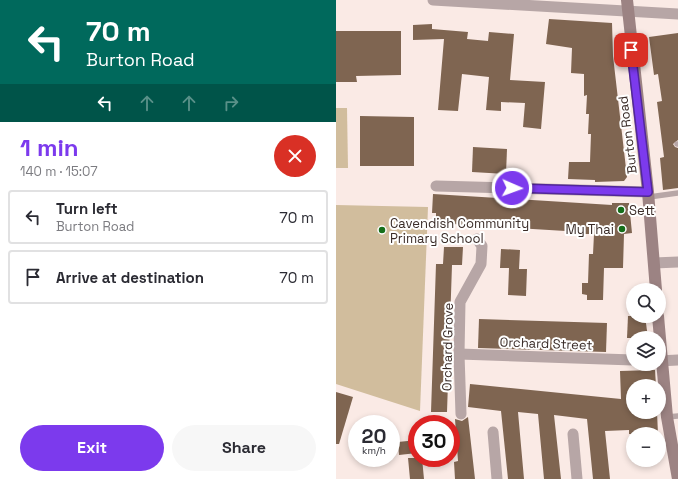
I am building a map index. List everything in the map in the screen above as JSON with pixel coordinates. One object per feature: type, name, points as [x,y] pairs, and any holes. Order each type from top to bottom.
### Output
[{"type":"street","points":[[434,0],[628,5],[678,14]]},
{"type":"street","name":"Burton Road","points":[[628,5],[632,64],[648,194],[655,283]]},
{"type":"street","points":[[436,186],[648,194]]},
{"type":"street","name":"Orchard Grove","points":[[461,414],[459,354],[460,302],[481,264],[482,246],[477,239]]},
{"type":"street","points":[[654,263],[678,262]]},
{"type":"street","name":"Orchard Street","points":[[459,354],[626,360]]},
{"type":"street","points":[[666,361],[678,360]]},
{"type":"street","points":[[662,371],[673,417],[678,479]]},
{"type":"street","points":[[493,432],[497,479]]},
{"type":"street","points":[[573,434],[577,479]]},
{"type":"lane","points":[[648,194],[678,193]]},
{"type":"shaded area","points":[[336,108],[347,108],[348,168],[336,168]]},
{"type":"shaded area","points":[[336,205],[428,207],[420,411],[336,384]]},
{"type":"building","points":[[549,19],[612,23],[613,56],[627,177],[624,181],[595,182],[595,180],[568,179],[569,162],[590,162],[591,134],[588,134],[589,114],[586,114],[587,95],[584,96],[584,74],[571,73],[572,48],[546,44]]},
{"type":"building","points":[[432,24],[432,29],[468,32],[467,39],[488,41],[489,32],[514,34],[510,80],[545,82],[541,129],[523,127],[525,103],[501,102],[501,111],[486,110],[489,77],[462,74],[458,111],[438,110],[444,39],[413,40],[413,25]]},
{"type":"building","points":[[336,31],[401,31],[401,75],[356,76],[357,82],[336,82]]},
{"type":"building","points":[[678,33],[678,140],[673,144],[678,148],[678,188],[663,190],[660,158],[664,157],[657,102],[662,101],[658,74],[654,75],[649,37]]},
{"type":"building","points":[[360,116],[414,117],[414,166],[360,166]]},
{"type":"building","points":[[473,147],[507,149],[506,174],[472,172]]},
{"type":"building","points":[[433,194],[612,205],[612,203],[629,203],[632,233],[624,234],[623,268],[604,268],[603,300],[587,300],[587,295],[582,294],[582,283],[588,283],[589,254],[593,254],[594,234],[436,223],[436,213],[432,213]]},
{"type":"building","points":[[444,247],[463,247],[462,265],[452,265],[447,412],[431,412],[436,264],[443,264]]},
{"type":"building","points":[[501,249],[520,250],[519,269],[527,269],[526,296],[508,295],[509,268],[500,268]]},
{"type":"building","points":[[479,319],[607,323],[606,352],[478,348]]},
{"type":"building","points":[[628,323],[646,323],[647,331],[627,331]]},
{"type":"building","points":[[620,371],[655,371],[656,379],[626,379],[626,419],[657,419],[658,427],[626,427],[626,430],[605,431],[610,479],[593,479],[587,419],[554,415],[561,479],[544,479],[538,414],[518,412],[524,479],[508,479],[501,411],[468,407],[470,384],[621,399]]},
{"type":"building","points":[[336,392],[353,397],[339,444],[336,444]]},
{"type":"building","points":[[468,417],[475,479],[455,479],[454,467],[460,467],[460,420],[462,421]]},
{"type":"building","points":[[408,441],[408,454],[400,455],[400,442]]},
{"type":"building","points":[[409,467],[423,467],[424,479],[410,479]]},
{"type":"place","name":"Sett","points":[[621,210]]},
{"type":"place","name":"My Thai","points":[[622,229]]},
{"type":"place","name":"Cavendish Community Primary School","points":[[382,230]]},
{"type":"route","points":[[512,188],[648,192],[631,50]]}]
